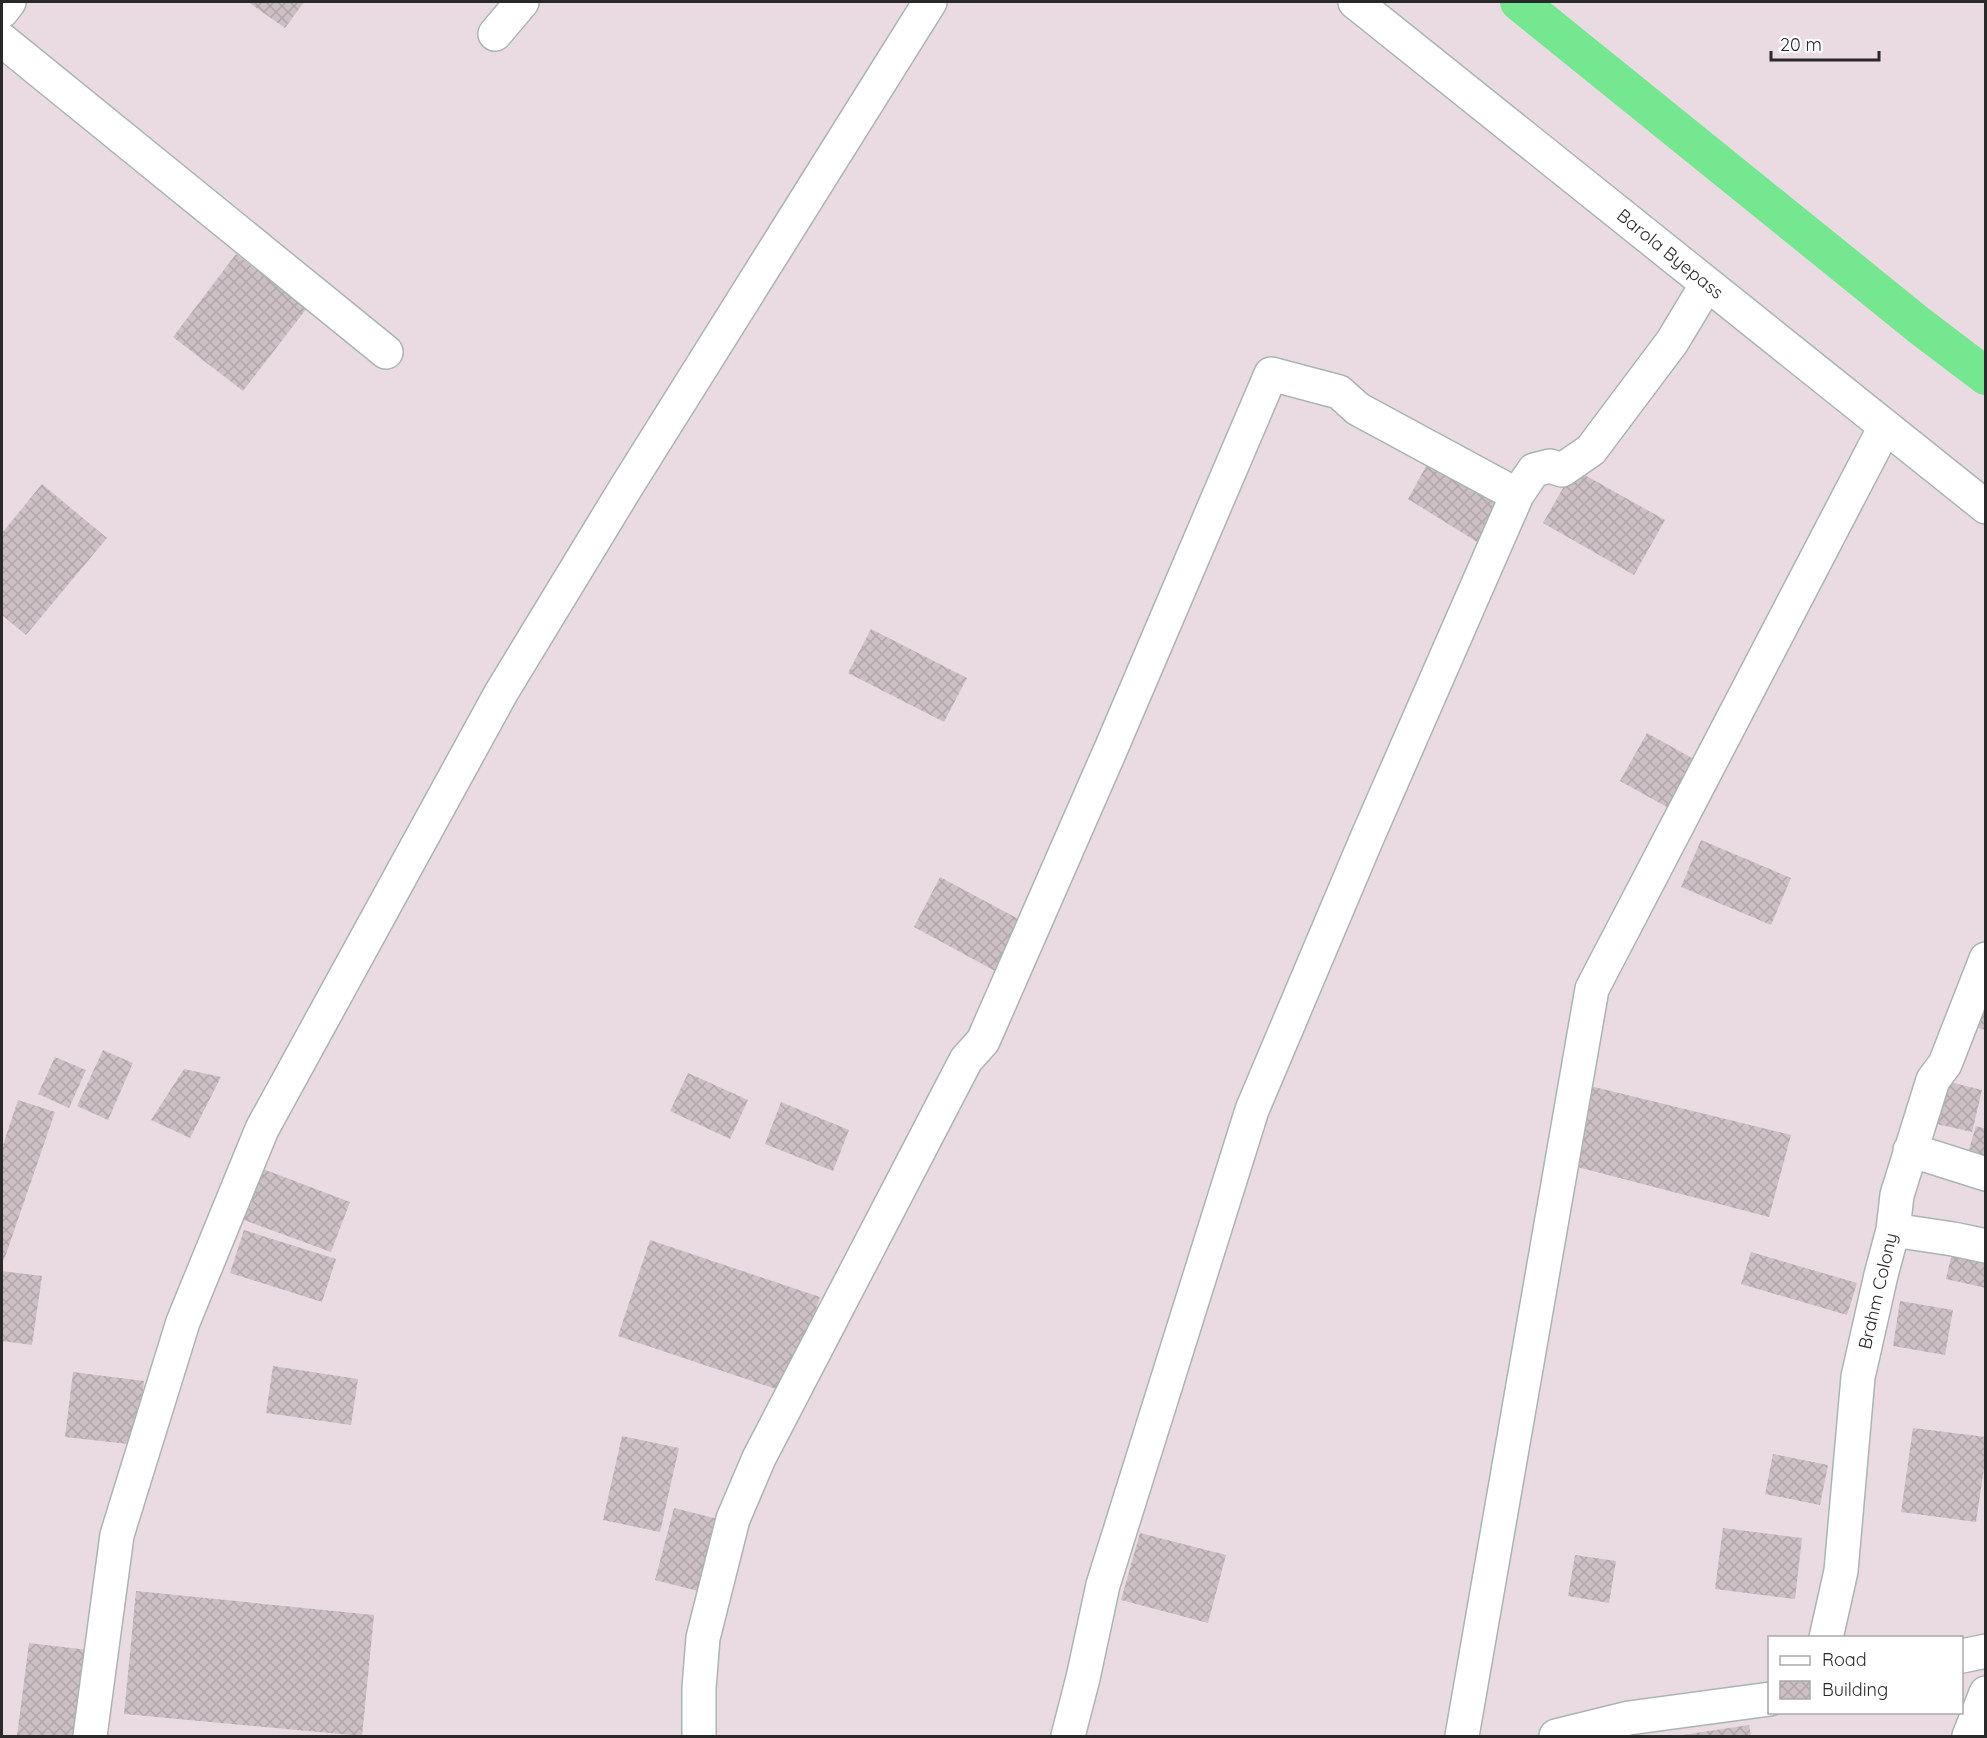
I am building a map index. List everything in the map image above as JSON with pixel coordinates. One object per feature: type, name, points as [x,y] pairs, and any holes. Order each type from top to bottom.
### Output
[{"type":"street","points":[[2,11],[9,2]]},
{"type":"street","points":[[495,34],[522,2]]},
{"type":"street","points":[[90,1737],[117,1535],[183,1322],[262,1129],[501,693],[631,478],[930,2]]},
{"type":"street","name":"Barola Byepass","points":[[1355,2],[1986,507]]},
{"type":"street","points":[[2,40],[386,352]]},
{"type":"street","points":[[1068,1737],[1104,1585],[1252,1110],[1367,838],[1517,495],[1534,470],[1550,466],[1562,470],[1591,450],[1672,342],[1707,284]]},
{"type":"street","points":[[699,1737],[699,1688],[703,1638],[733,1519],[765,1447],[960,1071],[966,1060],[983,1041],[1271,374],[1339,392],[1358,410],[1517,495]]},
{"type":"street","points":[[1462,1737],[1592,988],[1885,427]]},
{"type":"street","name":"Brahm Colony","points":[[1826,1636],[1841,1572],[1858,1377],[1893,1230],[1897,1195],[1933,1080],[1945,1064],[1986,959]]},
{"type":"street","points":[[1910,1150],[1986,1173]]},
{"type":"street","points":[[1893,1230],[1986,1246]]},
{"type":"street","points":[[1963,1656],[1986,1651]]},
{"type":"street","points":[[1969,1737],[1986,1692]]},
{"type":"street","points":[[1556,1737],[1629,1718],[1768,1699]]},
{"type":"building","points":[[248,2],[304,2],[285,28]]},
{"type":"building","points":[[236,254],[307,308],[243,391],[173,337]]},
{"type":"building","points":[[1430,459],[1504,502],[1482,545],[1408,499]]},
{"type":"building","points":[[1574,469],[1665,520],[1634,575],[1543,523]]},
{"type":"building","points":[[42,484],[107,538],[26,635],[2,615],[2,533]]},
{"type":"building","points":[[871,629],[967,678],[944,722],[848,673]]},
{"type":"building","points":[[1647,733],[1701,763],[1674,811],[1620,781]]},
{"type":"building","points":[[1701,840],[1791,878],[1771,925],[1681,887]]},
{"type":"building","points":[[940,877],[1024,922],[997,972],[914,927]]},
{"type":"building","points":[[1986,1004],[1986,1030],[1978,1028]]},
{"type":"building","points":[[103,1050],[133,1063],[108,1120],[77,1106]]},
{"type":"building","points":[[55,1057],[86,1070],[69,1108],[38,1094]]},
{"type":"building","points":[[184,1069],[221,1077],[190,1138],[151,1120]]},
{"type":"building","points":[[688,1073],[748,1100],[730,1139],[670,1111]]},
{"type":"building","points":[[1942,1080],[1982,1090],[1972,1132],[1932,1123]]},
{"type":"building","points":[[1582,1084],[1791,1135],[1769,1217],[1562,1163]]},
{"type":"building","points":[[18,1100],[55,1112],[4,1260],[2,1259],[2,1148]]},
{"type":"building","points":[[781,1102],[849,1130],[833,1171],[765,1144]]},
{"type":"building","points":[[1976,1126],[1986,1129],[1986,1168],[1965,1162]]},
{"type":"building","points":[[263,1169],[350,1202],[331,1252],[244,1220]]},
{"type":"building","points":[[244,1230],[336,1259],[322,1302],[230,1273]]},
{"type":"building","points":[[650,1240],[820,1297],[788,1393],[618,1336]]},
{"type":"building","points":[[1954,1244],[1986,1251],[1986,1288],[1946,1279]]},
{"type":"building","points":[[1751,1252],[1857,1283],[1847,1315],[1741,1284]]},
{"type":"building","points":[[2,1271],[42,1276],[32,1345],[2,1341]]},
{"type":"building","points":[[1900,1301],[1953,1310],[1945,1355],[1893,1346]]},
{"type":"building","points":[[273,1366],[358,1379],[351,1425],[266,1413]]},
{"type":"building","points":[[73,1372],[144,1381],[137,1445],[65,1437]]},
{"type":"building","points":[[1913,1428],[1986,1437],[1986,1455],[1976,1522],[1901,1512]]},
{"type":"building","points":[[622,1436],[679,1448],[660,1532],[603,1520]]},
{"type":"building","points":[[1773,1454],[1828,1465],[1820,1505],[1765,1494]]},
{"type":"building","points":[[674,1508],[726,1521],[706,1593],[655,1580]]},
{"type":"building","points":[[1723,1528],[1802,1538],[1795,1599],[1715,1589]]},
{"type":"building","points":[[1140,1533],[1226,1555],[1208,1623],[1121,1600]]},
{"type":"building","points":[[1575,1555],[1616,1561],[1609,1603],[1568,1596]]},
{"type":"building","points":[[136,1591],[374,1615],[362,1736],[124,1714]]},
{"type":"building","points":[[29,1643],[88,1650],[77,1736],[17,1736]]},
{"type":"building","points":[[1749,1725],[1751,1736],[1683,1736],[1683,1735]]},
{"type":"waterway","points":[[1519,2],[1920,326],[1986,376]]}]
